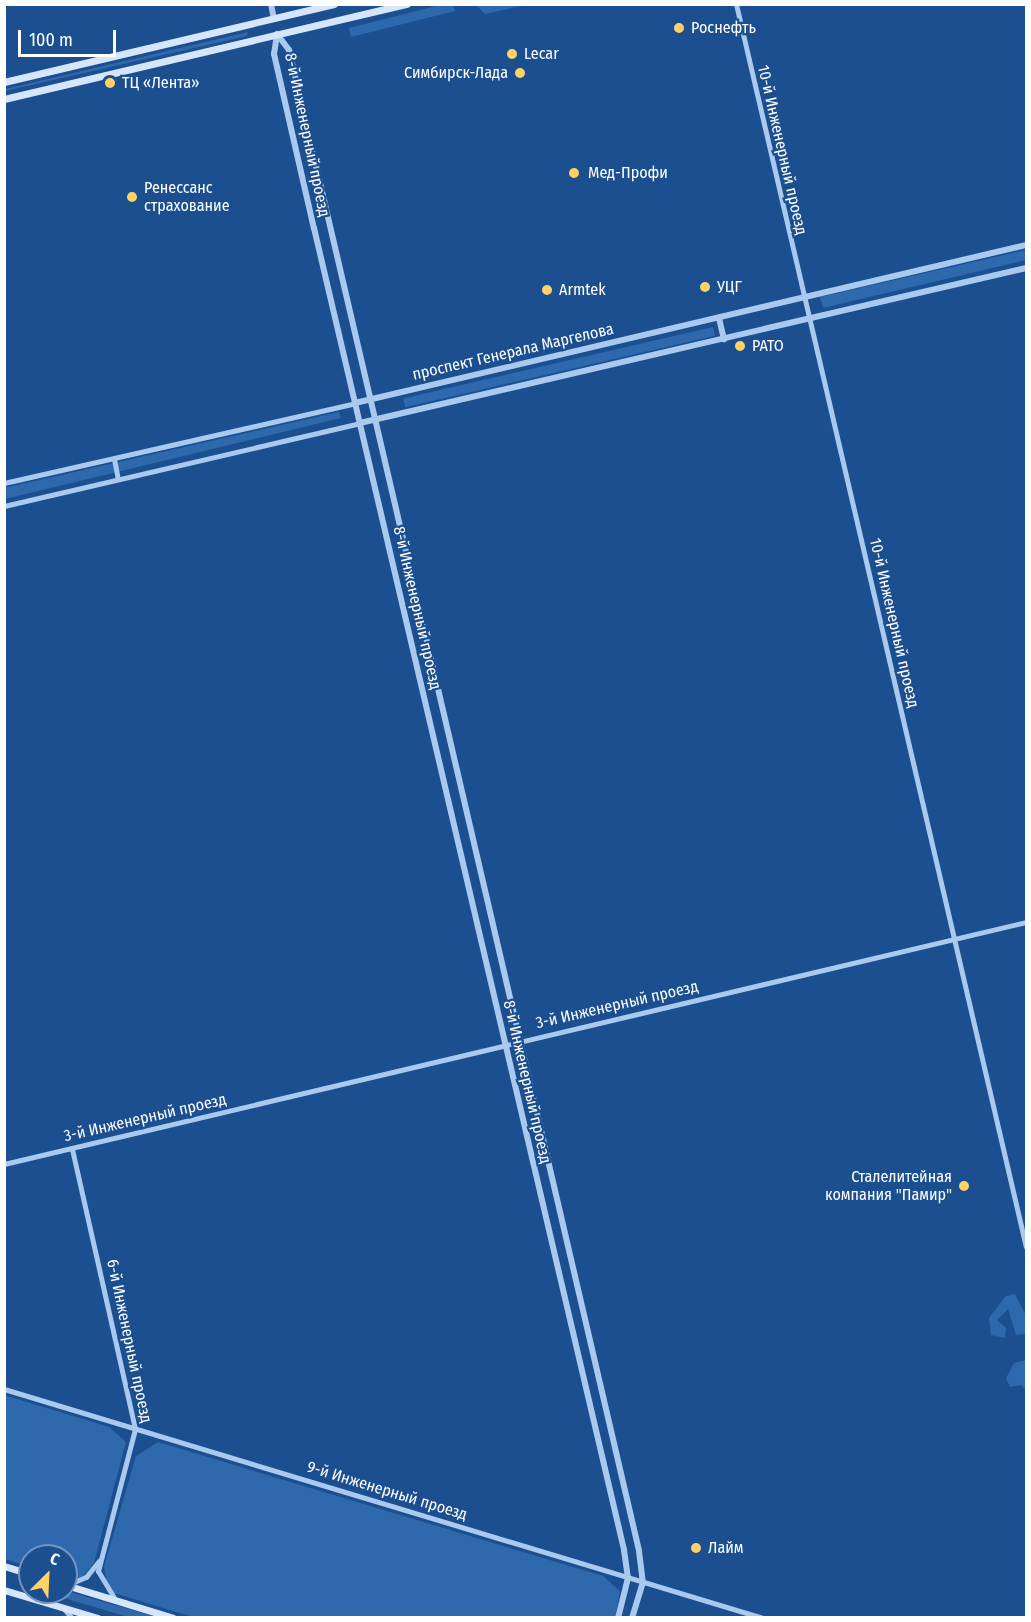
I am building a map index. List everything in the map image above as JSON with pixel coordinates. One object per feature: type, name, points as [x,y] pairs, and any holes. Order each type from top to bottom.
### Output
[{"type":"main road","points":[[4,82],[334,4]]},
{"type":"main road","points":[[4,99],[407,4]]},
{"type":"main road","points":[[274,19],[277,34]]},
{"type":"main road","points":[[78,1589],[173,1617]]},
{"type":"main road","points":[[4,1590],[98,1617]]},
{"type":"street","points":[[271,4],[274,19]]},
{"type":"street","name":"10-й Инженерный проезд","points":[[736,4],[802,299],[1026,1247]]},
{"type":"street","name":"8-й Инженерный проезд","points":[[277,34],[289,50],[643,1582]]},
{"type":"street","name":"8-й Инженерный проезд","points":[[277,34],[274,54],[628,1578],[618,1617]]},
{"type":"street","name":"проспект Генерала Маргелова","points":[[4,483],[1026,245]]},
{"type":"street","points":[[4,506],[1026,268]]},
{"type":"street","points":[[719,318],[724,339]]},
{"type":"street","points":[[343,352],[358,349]]},
{"type":"street","points":[[111,459],[118,478]]},
{"type":"street","name":"3-й Инженерный проезд","points":[[4,1164],[1026,922]]},
{"type":"street","points":[[478,932],[492,929]]},
{"type":"street","name":"6-й Инженерный проезд","points":[[72,1149],[135,1429],[101,1557],[100,1583],[117,1601]]},
{"type":"street","name":"9-й Инженерный проезд","points":[[4,1389],[763,1617]]},
{"type":"street","points":[[78,1580],[86,1577],[101,1557]]},
{"type":"street","points":[[632,1617],[643,1582]]},
{"type":"street","points":[[62,1607],[72,1617]]},
{"type":"shaded area","points":[[476,4],[525,5],[485,14]]},
{"type":"shaded area","points":[[440,5],[453,5],[455,11],[351,37],[349,28]]},
{"type":"shaded area","points":[[248,32],[247,36],[5,91],[5,89]]},
{"type":"shaded area","points":[[1026,250],[1026,260],[823,308],[820,297]]},
{"type":"shaded area","points":[[713,327],[715,336],[405,407],[403,399]]},
{"type":"shaded area","points":[[339,412],[341,418],[5,499],[4,488]]},
{"type":"shaded area","points":[[1015,1294],[1025,1314],[1026,1334],[1016,1335],[1008,1309],[997,1320],[1006,1328],[1005,1338],[991,1335],[989,1318],[1006,1296]]},
{"type":"shaded area","points":[[1026,1360],[1026,1390],[1021,1385],[1010,1387],[1006,1378],[1014,1363]]},
{"type":"shaded area","points":[[4,1395],[109,1427],[126,1442],[94,1563],[81,1579],[78,1579],[78,1544],[18,1544],[18,1563],[5,1559]]},
{"type":"shaded area","points":[[158,1442],[603,1576],[620,1591],[615,1618],[196,1618],[114,1593],[108,1589],[104,1567],[136,1456]]},
{"type":"shaded area","points":[[78,1594],[156,1617],[128,1617],[78,1602]]},
{"type":"place","name":"Роснефть","points":[[679,28]]},
{"type":"place","name":"Lecar","points":[[512,54]]},
{"type":"place","name":"Симбирск-Лада","points":[[520,73]]},
{"type":"place","name":"ТЦ «Лента»","points":[[110,83]]},
{"type":"place","name":"Мед-Профи","points":[[574,173]]},
{"type":"place","name":"Ренессанс страхование","points":[[132,197]]},
{"type":"place","name":"УЦГ","points":[[705,287]]},
{"type":"place","name":"Armtek","points":[[547,290]]},
{"type":"place","name":"РАТО","points":[[740,346]]},
{"type":"place","name":"Сталелитейная компания \"Памир\"","points":[[964,1186]]},
{"type":"place","name":"Лайм","points":[[696,1548]]}]
